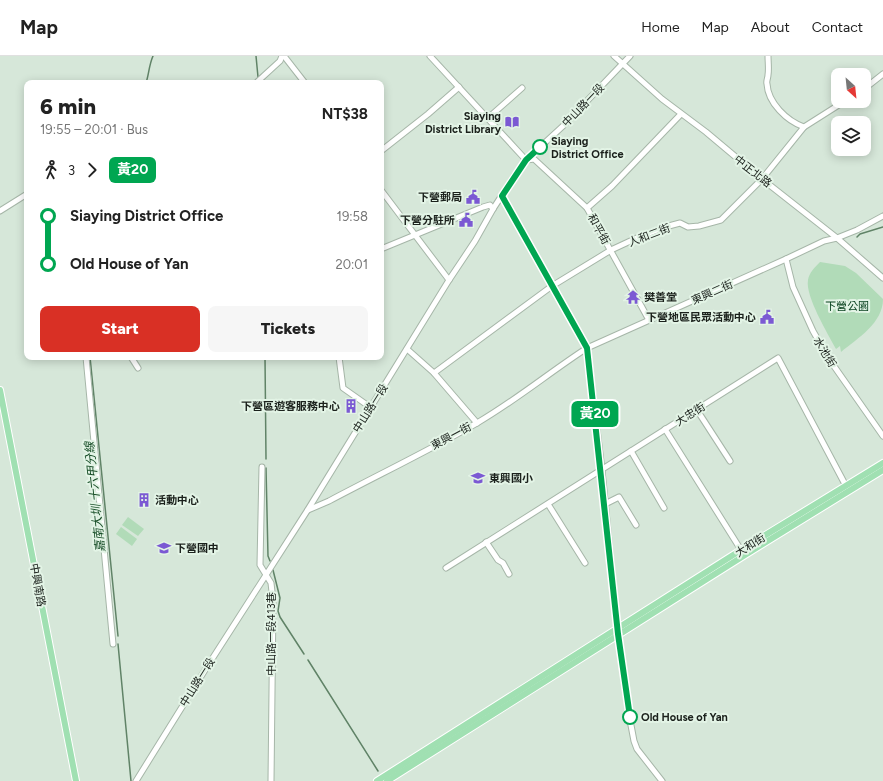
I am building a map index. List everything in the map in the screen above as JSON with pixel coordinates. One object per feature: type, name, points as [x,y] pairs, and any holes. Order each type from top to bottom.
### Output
[{"type":"main road","name":"中興南路","points":[[0,390],[76,781]]},
{"type":"main road","name":"大和街","points":[[618,631],[847,488],[883,463]]},
{"type":"main road","name":"大和街","points":[[618,631],[741,550],[847,488],[883,470]]},
{"type":"main road","points":[[377,781],[618,631]]},
{"type":"main road","points":[[387,781],[618,631]]},
{"type":"street","points":[[259,80],[280,61],[283,56],[303,80]]},
{"type":"street","points":[[430,56],[526,160]]},
{"type":"street","name":"中正北路","points":[[614,56],[662,99],[837,238],[883,278]]},
{"type":"street","name":"中山路一段","points":[[136,781],[307,510],[449,280],[475,241],[493,209],[526,160],[563,126],[630,56]]},
{"type":"street","points":[[768,56],[767,84],[771,98],[776,107],[787,117],[804,127]]},
{"type":"street","points":[[871,83],[883,74]]},
{"type":"street","points":[[384,150],[459,87]]},
{"type":"street","points":[[488,118],[522,88]]},
{"type":"street","name":"人和二街","points":[[434,374],[552,286],[611,250],[665,227],[680,223],[688,227],[699,226],[721,220],[762,179],[804,127],[834,108]]},
{"type":"street","points":[[587,208],[612,186],[682,114]]},
{"type":"street","name":"和平街","points":[[526,160],[534,159],[587,208],[649,320]]},
{"type":"street","points":[[384,194],[449,280]]},
{"type":"street","points":[[0,211],[24,196]]},
{"type":"street","points":[[502,196],[587,348],[602,470],[618,631],[634,741],[637,749],[662,781]]},
{"type":"street","points":[[384,248],[490,205],[493,209]]},
{"type":"street","name":"東興二街","points":[[587,348],[824,241],[837,238],[857,230],[883,216]]},
{"type":"street","name":"水池街","points":[[786,259],[793,287],[813,331],[829,359],[883,436]]},
{"type":"street","name":"東興一街","points":[[307,510],[329,501],[477,423],[519,396],[561,364],[587,348]]},
{"type":"street","points":[[407,349],[434,374],[477,423]]},
{"type":"street","name":"大忠街","points":[[446,568],[778,358],[847,488]]},
{"type":"street","points":[[86,360],[113,644]]},
{"type":"street","points":[[133,360],[138,368]]},
{"type":"street","points":[[339,360],[343,388],[370,407]]},
{"type":"street","points":[[696,410],[730,461]]},
{"type":"street","points":[[666,429],[741,550]]},
{"type":"street","points":[[631,451],[664,508]]},
{"type":"street","name":"中山路一段413巷","points":[[262,467],[260,565],[271,583],[273,601],[271,781]]},
{"type":"street","points":[[605,504],[619,497],[636,525]]},
{"type":"street","points":[[548,504],[585,563]]},
{"type":"street","points":[[486,542],[498,560],[503,563],[509,574]]},
{"type":"green space","name":"下營公園","points":[[820,262],[845,266],[856,273],[883,299],[882,308],[874,323],[841,352],[840,346],[836,349],[818,315],[813,305],[808,287],[808,280],[812,270]]},
{"type":"green space","points":[[128,517],[144,529],[138,536],[122,525]]},
{"type":"green space","points":[[121,527],[137,539],[132,546],[116,534]]},
{"type":"waterway","name":"嘉南大圳 十六甲分線","points":[[147,80],[153,56]]},
{"type":"waterway","points":[[256,56],[258,77]]},
{"type":"waterway","points":[[857,237],[860,234],[883,227]]},
{"type":"waterway","name":"嘉南大圳 十六甲分線","points":[[90,360],[118,636]]},
{"type":"waterway","points":[[265,360],[266,459]]},
{"type":"waterway","points":[[266,468],[268,556],[270,561]]},
{"type":"waterway","points":[[273,570],[280,598],[278,611],[280,617],[304,654]]},
{"type":"waterway","name":"嘉南大圳 十六甲分線","points":[[118,644],[131,781]]},
{"type":"waterway","points":[[308,660],[378,771]]},
{"type":"bus line","name":"黃20","points":[[540,147],[526,160],[502,196],[587,348],[602,470],[618,634],[630,717]]},
{"type":"place","name":"Siaying District Library","points":[[512,122]]},
{"type":"place","name":"Siaying District Office","points":[[540,147]]},
{"type":"place","name":"下營郵局","points":[[473,197]]},
{"type":"place","name":"下營分駐所","points":[[466,220]]},
{"type":"place","name":"樊善堂","points":[[633,297]]},
{"type":"place","name":"下營地區民眾活動中心","points":[[767,317]]},
{"type":"place","name":"下營區遊客服務中心","points":[[351,406]]},
{"type":"place","name":"東興國小","points":[[478,478]]},
{"type":"place","name":"活動中心","points":[[144,500]]},
{"type":"place","name":"下營國中","points":[[164,548]]},
{"type":"place","name":"Old House of Yan","points":[[630,717]]}]
